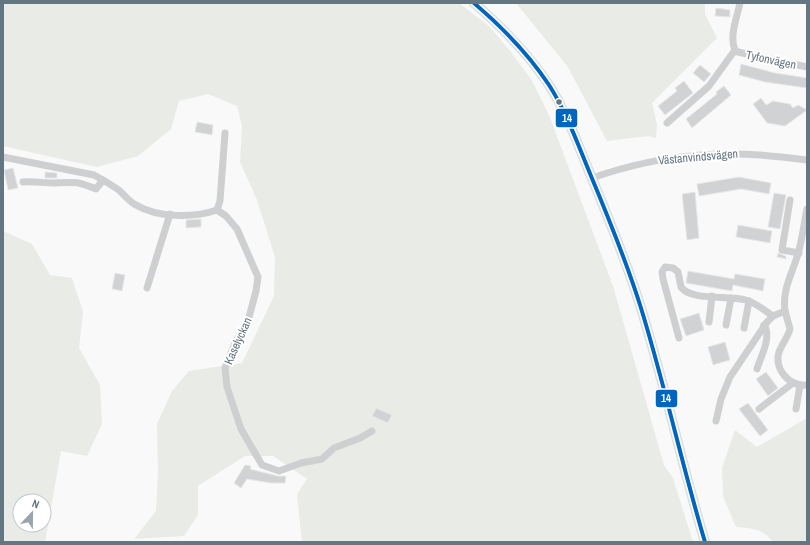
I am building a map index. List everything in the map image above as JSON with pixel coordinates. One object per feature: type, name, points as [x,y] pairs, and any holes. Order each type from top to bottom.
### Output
[{"type":"main road","points":[[474,3],[506,31],[549,85],[565,114],[611,221],[641,308],[705,542]]},
{"type":"street","points":[[667,123],[708,86],[735,50],[732,44],[740,3]]},
{"type":"street","name":"Tyfonvägen","points":[[735,50],[784,64],[807,67]]},
{"type":"street","points":[[3,157],[74,170],[103,180],[136,205],[149,210],[170,214],[208,213],[217,210],[220,201],[225,133]]},
{"type":"street","name":"Västanvindsvägen","points":[[592,178],[623,167],[664,158],[715,153],[748,153],[807,160]]},
{"type":"street","points":[[22,182],[76,182],[96,189],[103,180]]},
{"type":"street","points":[[790,200],[782,250],[798,253]]},
{"type":"street","points":[[800,384],[783,374],[778,360],[780,349],[790,329],[783,298],[798,253],[804,240],[807,209]]},
{"type":"street","name":"Kaselyckan","points":[[217,210],[226,216],[237,228],[258,277],[248,321],[235,343],[225,368],[227,387],[241,429],[262,465],[279,471],[301,463],[322,459],[334,448],[360,438],[372,431]]},
{"type":"street","points":[[147,288],[170,214]]},
{"type":"street","points":[[678,338],[663,279],[663,268],[669,267],[678,272],[681,287],[687,293],[699,297],[712,296],[749,301],[756,304],[772,316]]},
{"type":"street","points":[[709,322],[712,296]]},
{"type":"street","points":[[726,325],[731,298]]},
{"type":"street","points":[[744,328],[749,301]]},
{"type":"street","points":[[716,421],[730,377],[764,325],[772,316],[785,311]]},
{"type":"street","points":[[757,369],[767,336],[767,330],[764,325]]},
{"type":"street","points":[[759,409],[800,384]]},
{"type":"street","points":[[796,410],[800,384]]},
{"type":"shaded area","points":[[3,3],[459,3],[489,26],[531,79],[549,115],[613,286],[664,465],[673,478],[693,542],[302,542],[297,494],[307,479],[273,456],[245,456],[198,486],[198,515],[184,536],[134,539],[156,511],[158,472],[157,424],[172,391],[189,371],[242,363],[274,296],[275,257],[257,200],[240,162],[242,126],[237,106],[208,94],[179,101],[171,129],[138,156],[97,167],[3,146]]},
{"type":"shaded area","points":[[516,3],[705,3],[705,14],[717,38],[652,103],[657,125],[656,138],[648,136],[607,141],[568,67]]},
{"type":"shaded area","points":[[3,231],[32,244],[50,275],[72,278],[83,312],[79,348],[100,385],[102,424],[87,456],[61,451],[52,502],[52,493],[12,493],[12,533],[47,533],[45,542],[3,542]]},
{"type":"shaded area","points":[[807,418],[807,542],[773,542],[766,534],[757,530],[736,527],[723,496],[722,468],[735,430],[757,447]]},
{"type":"building","points":[[716,8],[730,10],[730,17],[715,16]]},
{"type":"building","points":[[741,64],[775,73],[807,78],[807,88],[765,82],[739,75]]},
{"type":"building","points":[[700,65],[711,74],[704,82],[693,73]]},
{"type":"building","points":[[684,81],[693,93],[665,115],[658,106],[677,91],[675,88]]},
{"type":"building","points":[[724,86],[731,95],[692,128],[686,119],[717,94],[716,92]]},
{"type":"building","points":[[761,98],[766,105],[773,101],[790,104],[793,108],[798,105],[807,110],[785,126],[767,123],[753,104]]},
{"type":"building","points":[[197,122],[213,125],[212,135],[195,132]]},
{"type":"building","points":[[13,168],[18,188],[8,190],[4,170]]},
{"type":"building","points":[[45,172],[57,173],[57,178],[45,178]]},
{"type":"building","points":[[739,177],[771,183],[769,194],[741,189],[699,196],[697,184]]},
{"type":"building","points":[[695,192],[699,238],[687,240],[682,194]]},
{"type":"building","points":[[774,193],[786,195],[780,229],[768,227]]},
{"type":"building","points":[[201,219],[201,227],[186,228],[186,220]]},
{"type":"building","points":[[738,225],[772,231],[770,243],[736,237]]},
{"type":"building","points":[[778,253],[786,256],[786,259],[777,257]]},
{"type":"building","points":[[688,271],[734,279],[735,274],[765,279],[763,291],[733,285],[732,291],[686,283]]},
{"type":"building","points":[[115,273],[125,275],[122,291],[112,289]]},
{"type":"building","points":[[699,313],[704,330],[686,336],[680,319]]},
{"type":"building","points":[[725,342],[730,360],[713,365],[708,347]]},
{"type":"building","points":[[766,372],[778,388],[768,396],[756,379]]},
{"type":"building","points":[[748,403],[768,430],[760,436],[739,409]]},
{"type":"building","points":[[376,408],[392,415],[388,423],[372,416]]},
{"type":"building","points":[[245,465],[251,466],[250,469],[278,476],[286,476],[285,483],[271,483],[247,479],[241,488],[234,483]]},
{"type":"transit line","name":"14","points":[[474,3],[495,21],[541,73],[572,129],[618,241],[641,308],[705,542]]}]
